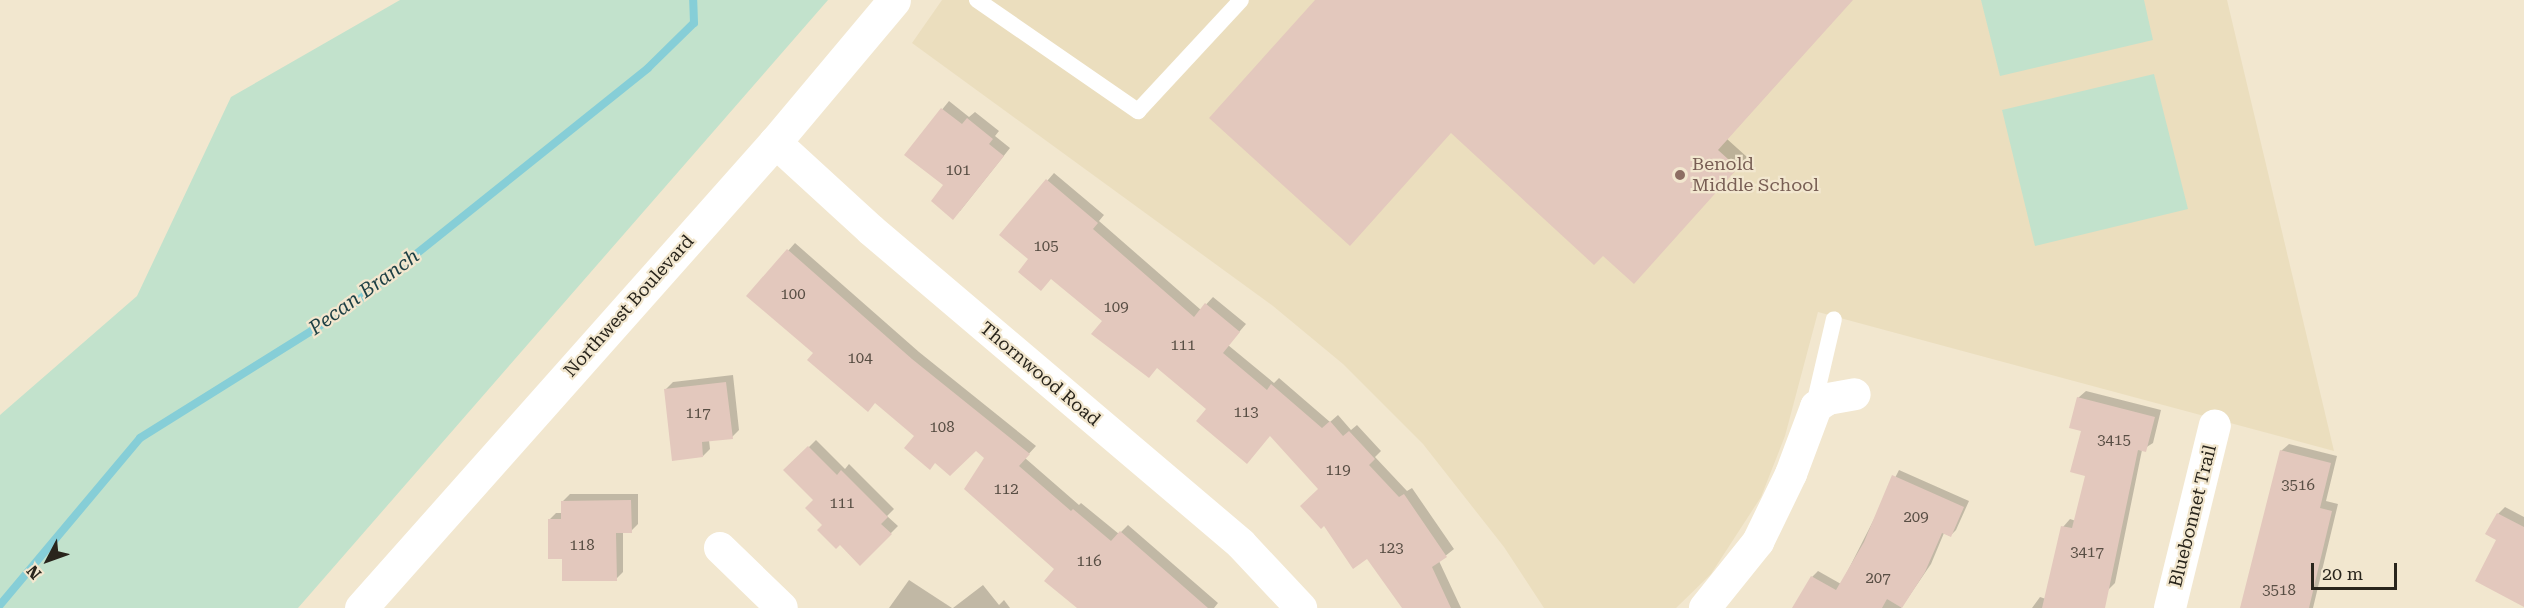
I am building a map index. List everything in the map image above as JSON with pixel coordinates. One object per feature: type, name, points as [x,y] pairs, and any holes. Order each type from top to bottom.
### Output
[{"type":"street","name":"Northwest Boulevard","points":[[361,608],[775,142],[894,0]]},
{"type":"street","name":"Thornwood Road","points":[[775,142],[871,230],[1241,544],[1301,608]]},
{"type":"street","points":[[1704,608],[1758,542],[1791,474],[1811,415],[1828,399],[1856,394]]},
{"type":"street","name":"Bluebonnet Trail","points":[[2170,608],[2216,425]]},
{"type":"street","points":[[720,548],[782,608]]},
{"type":"lane","points":[[977,0],[1138,111],[1240,0]]},
{"type":"lane","points":[[1811,415],[1834,319]]},
{"type":"shaded area","name":"Benold Middle School","points":[[942,0],[2227,0],[2334,451],[1818,312],[1785,436],[1761,497],[1711,574],[1676,608],[1544,608],[1504,547],[1423,444],[1343,364],[1273,306],[912,43]]},
{"type":"green space","points":[[400,0],[828,0],[298,608],[0,608],[0,415],[137,296],[231,97]]},
{"type":"green space","points":[[1981,0],[2144,0],[2153,40],[2000,76]]},
{"type":"green space","points":[[2154,74],[2188,209],[2035,246],[2002,110]]},
{"type":"building","points":[[1315,0],[1853,0],[1718,150],[1738,168],[1634,284],[1603,256],[1594,265],[1451,133],[1350,246],[1209,118]]},
{"type":"building","points":[[941,108],[962,124],[967,118],[993,139],[989,144],[1004,156],[953,220],[931,201],[943,185],[904,155]]},
{"type":"building","points":[[1046,179],[1098,223],[1093,229],[1194,317],[1205,303],[1240,332],[1223,353],[1267,390],[1271,384],[1322,428],[1330,421],[1343,436],[1349,431],[1375,459],[1369,465],[1399,497],[1404,494],[1447,557],[1432,567],[1451,608],[1402,608],[1367,559],[1353,569],[1324,526],[1321,529],[1300,506],[1318,489],[1270,436],[1247,464],[1196,421],[1206,409],[1157,368],[1149,378],[1091,334],[1102,321],[1051,279],[1041,291],[1018,272],[1028,259],[999,235]]},
{"type":"building","points":[[787,249],[912,359],[1030,454],[1019,466],[1071,511],[1073,509],[1111,541],[1120,531],[1208,608],[1077,608],[1044,581],[1054,569],[964,489],[984,458],[976,451],[950,476],[935,463],[930,470],[904,448],[914,436],[875,403],[868,412],[807,360],[813,353],[746,296]]},
{"type":"building","points":[[726,382],[733,439],[702,442],[703,457],[672,461],[664,389]]},
{"type":"building","points":[[2077,397],[2155,417],[2146,452],[2138,450],[2105,608],[2042,608],[2061,526],[2072,528],[2085,476],[2070,472],[2081,431],[2069,428]]},
{"type":"building","points":[[808,446],[837,475],[841,470],[888,517],[881,524],[892,534],[860,566],[840,545],[836,549],[817,530],[822,525],[805,508],[813,500],[783,470]]},
{"type":"building","points":[[2280,450],[2331,463],[2320,508],[2332,511],[2309,608],[2240,608]]},
{"type":"building","points":[[1892,475],[1964,507],[1951,537],[1942,533],[1925,572],[1902,608],[1887,599],[1882,608],[1792,608],[1811,576],[1836,590],[1864,542]]},
{"type":"building","points":[[631,500],[632,533],[616,533],[617,581],[562,581],[562,559],[548,559],[548,519],[561,519],[561,501]]},
{"type":"building","points":[[2497,513],[2524,527],[2524,607],[2475,581],[2496,540],[2485,534]]},
{"type":"waterway","name":"Pecan Branch","points":[[0,605],[140,438],[350,307],[648,68],[694,23],[693,0]]},
{"type":"place","name":"Benold Middle School","points":[[1680,175]]}]
